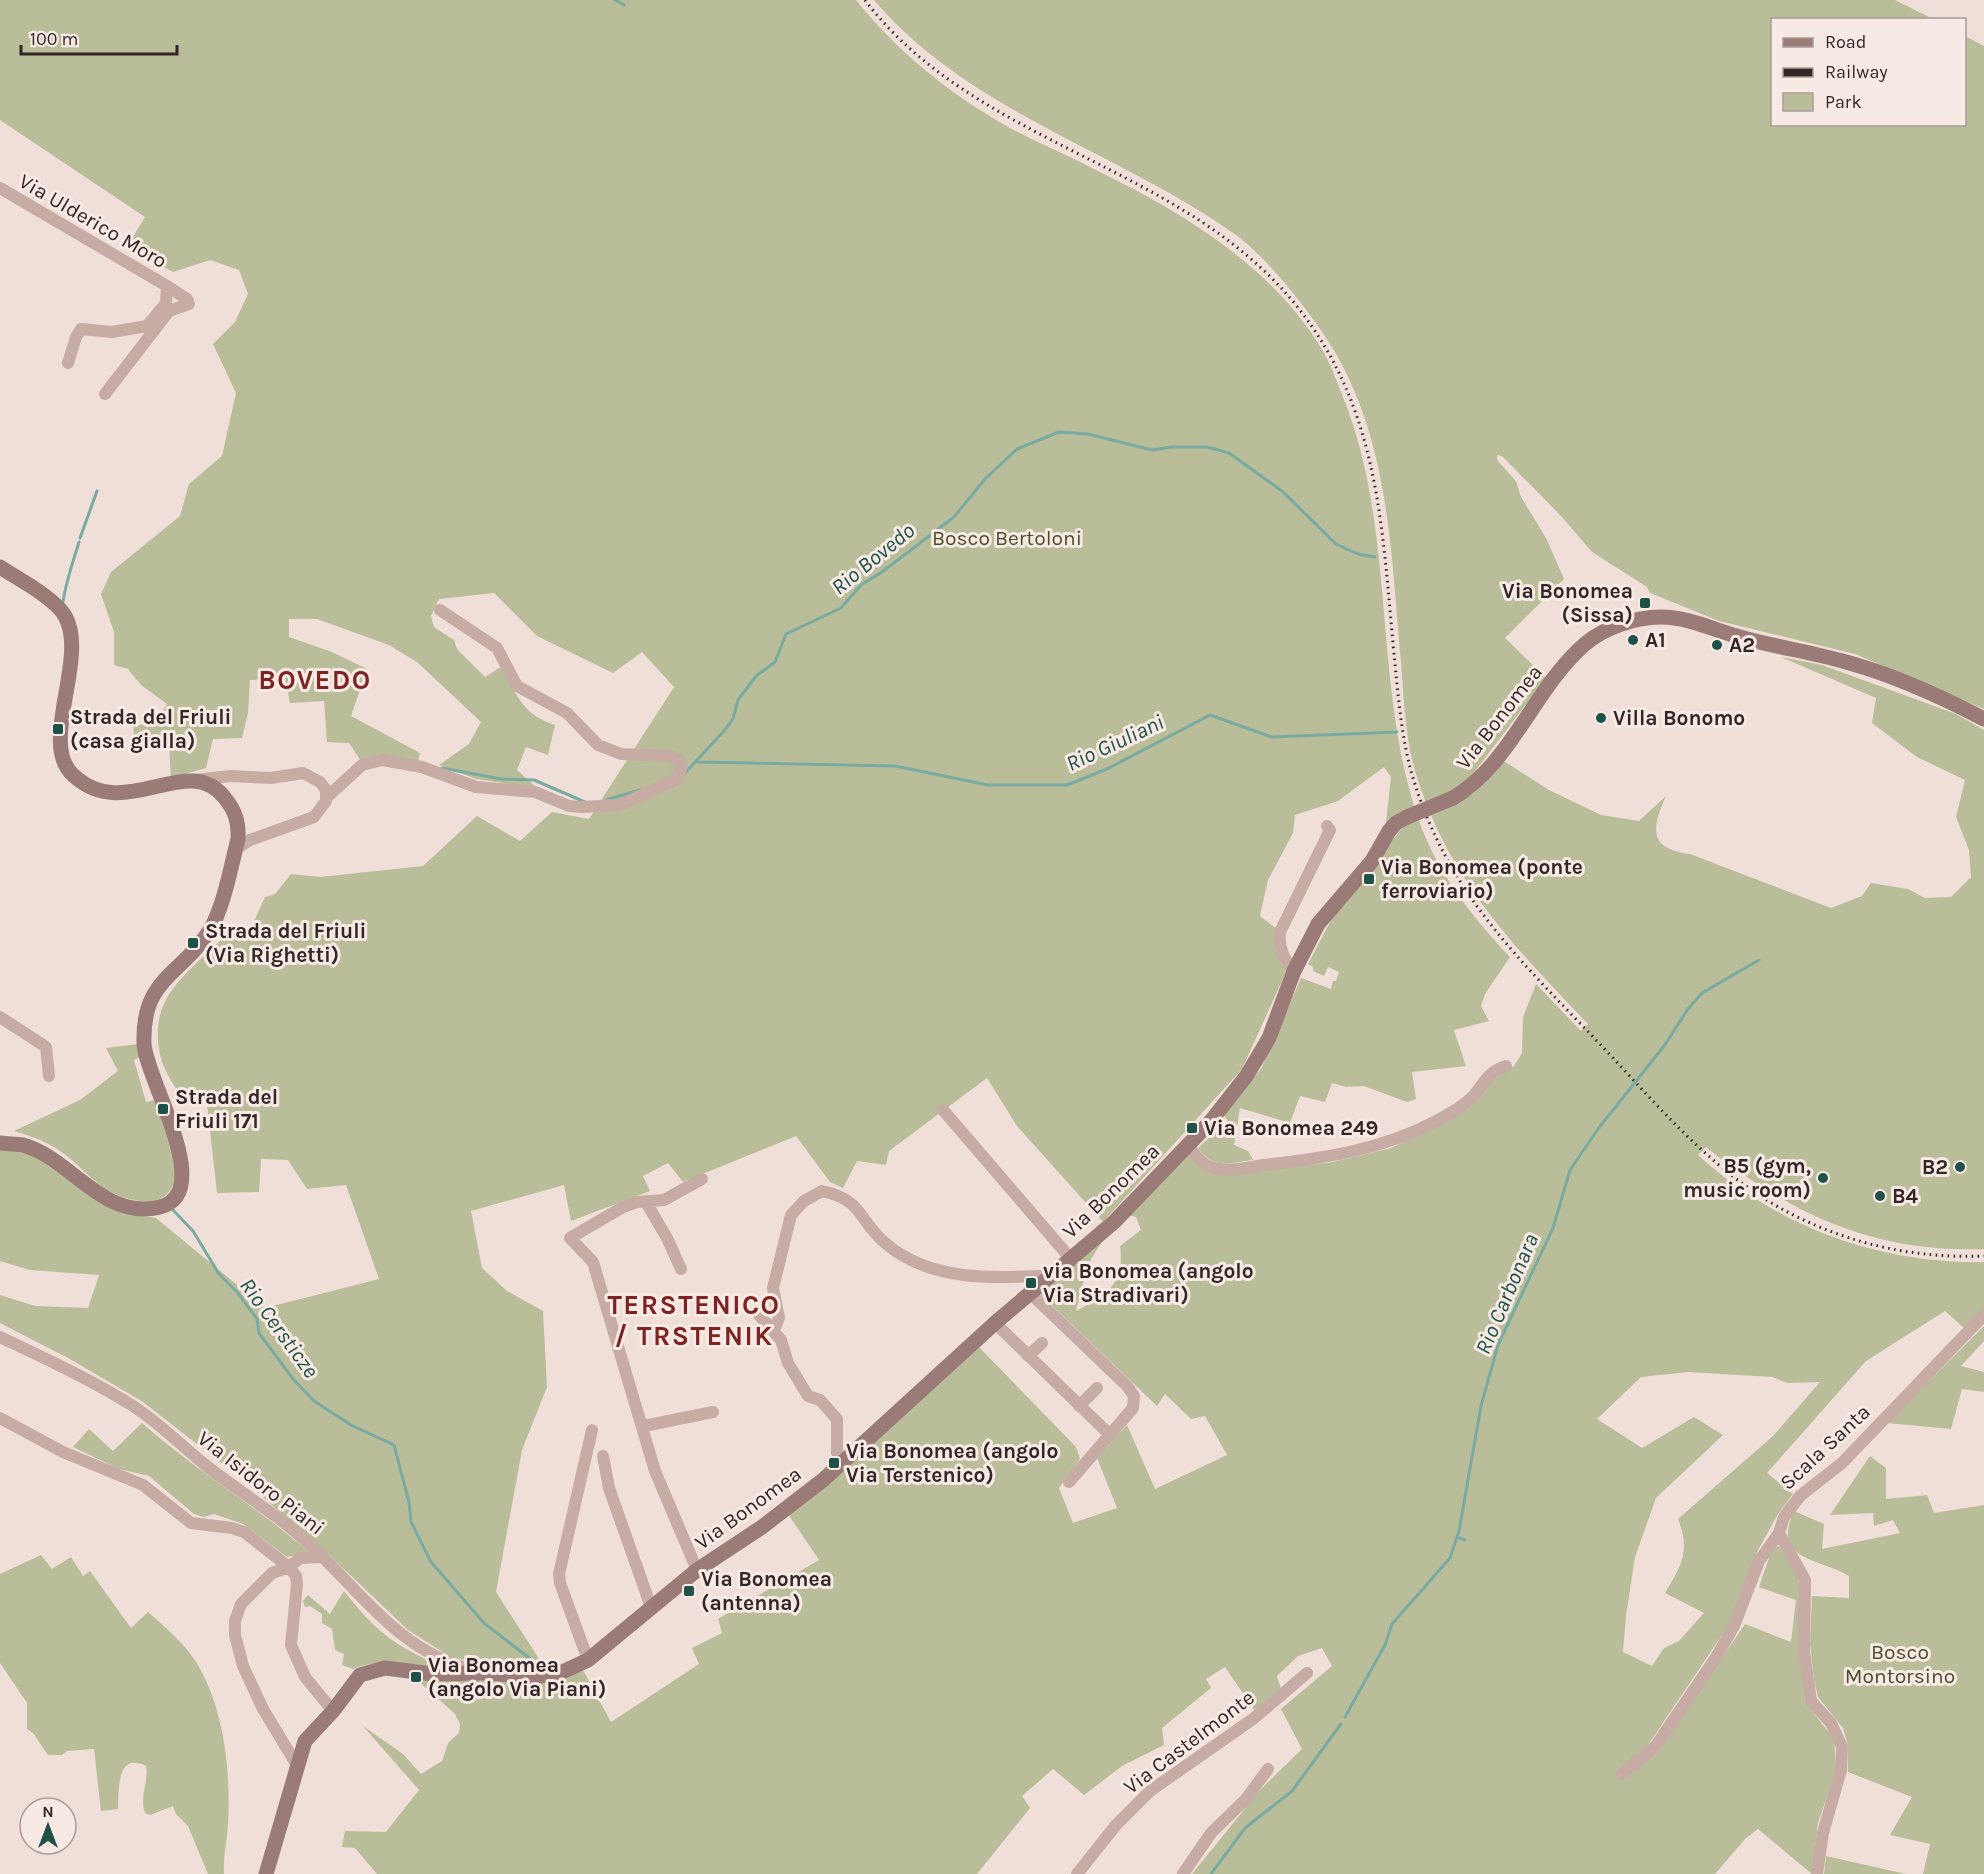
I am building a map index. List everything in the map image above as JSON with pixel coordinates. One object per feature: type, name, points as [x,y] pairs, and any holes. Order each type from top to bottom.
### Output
[{"type":"street","name":"Via Ulderico Moro","points":[[0,188],[187,299],[189,304],[168,310],[105,393]]},
{"type":"street","name":"Via Ulderico Moro","points":[[68,363],[76,337],[81,329],[112,332],[147,326],[166,303],[167,286]]},
{"type":"street","points":[[0,567],[56,605],[68,624],[70,658],[61,747],[64,766],[72,775],[94,790],[121,794],[221,776],[271,778],[303,773],[320,782],[326,790],[326,798]]},
{"type":"street","points":[[236,849],[250,840],[314,817],[326,798],[362,765],[382,760],[422,767],[476,787],[535,792],[569,806],[581,807],[620,805],[677,779],[682,766],[679,760],[671,756],[621,754],[598,745],[567,713],[517,686],[496,648],[440,610]]},
{"type":"street","name":"Via Bonomea","points":[[266,1874],[309,1734],[333,1710],[357,1678],[370,1670],[397,1668],[433,1674],[485,1673],[548,1676],[588,1660],[697,1570],[762,1527],[823,1480],[995,1323],[1114,1222],[1220,1110],[1258,1059],[1273,1029],[1294,971],[1328,911],[1372,861],[1389,831],[1396,823],[1454,798],[1476,782],[1552,682],[1586,643],[1624,623],[1641,619],[1678,618],[1742,638],[1849,662],[1919,688],[1984,720]]},
{"type":"street","points":[[0,1143],[23,1146],[42,1154],[117,1204],[156,1208],[174,1199],[182,1184],[184,1167],[146,1055],[148,1005],[157,988],[203,940],[214,921],[236,849],[238,827],[231,805],[218,789],[194,780]]},
{"type":"street","points":[[1294,971],[1283,955],[1279,942],[1280,932],[1330,830],[1327,826]]},
{"type":"street","points":[[0,1017],[46,1047],[50,1076]]},
{"type":"street","points":[[1188,1144],[1198,1159],[1217,1169],[1264,1165],[1360,1150],[1389,1142],[1436,1121],[1473,1096],[1487,1076],[1496,1069],[1506,1066]]},
{"type":"street","points":[[944,1110],[1071,1259]]},
{"type":"street","points":[[697,1570],[655,1471],[644,1426],[606,1312],[593,1262],[570,1238],[623,1207],[664,1200],[702,1179]]},
{"type":"street","points":[[774,1330],[779,1318],[773,1288],[791,1215],[813,1195],[822,1191],[855,1204],[883,1241],[917,1265],[982,1276],[1052,1275]]},
{"type":"street","points":[[646,1202],[668,1240],[681,1269]]},
{"type":"street","points":[[1031,1294],[1127,1386],[1134,1396],[1133,1408],[1069,1482]]},
{"type":"street","points":[[759,1315],[781,1340],[794,1375],[808,1396],[820,1400],[837,1419],[837,1452],[841,1462]]},
{"type":"street","name":"Scala Santa","points":[[1622,1774],[1655,1747],[1715,1659],[1734,1626],[1759,1561],[1779,1533],[1784,1517],[1800,1496],[1842,1462],[1984,1316]]},
{"type":"street","points":[[995,1323],[1109,1434]]},
{"type":"street","name":"Via Isidoro Piani","points":[[0,1337],[83,1377],[135,1407],[210,1469],[293,1529],[379,1617],[411,1643],[435,1657],[485,1673]]},
{"type":"street","points":[[1028,1356],[1042,1343]]},
{"type":"street","points":[[1079,1406],[1097,1388]]},
{"type":"street","points":[[644,1426],[713,1412]]},
{"type":"street","points":[[0,1418],[63,1452],[143,1485],[191,1523],[232,1527],[244,1532],[289,1567],[297,1584],[291,1645],[305,1677],[333,1710]]},
{"type":"street","points":[[588,1660],[560,1582],[560,1574],[592,1430]]},
{"type":"street","points":[[603,1456],[609,1488],[651,1607]]},
{"type":"street","points":[[1779,1533],[1801,1569],[1805,1580],[1804,1644],[1811,1701],[1834,1728],[1843,1755],[1836,1791],[1823,1833],[1818,1870]]},
{"type":"street","points":[[298,1767],[263,1710],[243,1666],[235,1635],[235,1616],[241,1604],[264,1579],[279,1569],[289,1567],[300,1558],[321,1557]]},
{"type":"street","name":"Via Castelmonte","points":[[1077,1874],[1116,1825],[1150,1791],[1253,1719],[1307,1673]]},
{"type":"street","points":[[1183,1874],[1211,1833],[1246,1798],[1268,1769]]},
{"type":"green space","name":"Bosco Bertoloni","points":[[0,0],[856,0],[906,53],[962,98],[1014,130],[1158,202],[1221,243],[1250,266],[1302,320],[1323,351],[1331,368],[1360,448],[1371,500],[1378,553],[1394,714],[1404,766],[1418,818],[1445,875],[1482,926],[1510,957],[1485,994],[1481,1006],[1489,1021],[1454,1030],[1466,1066],[1412,1072],[1416,1099],[1407,1102],[1364,1086],[1346,1087],[1332,1083],[1325,1102],[1300,1096],[1290,1123],[1240,1108],[1234,1145],[1248,1151],[1253,1160],[1216,1162],[1210,1160],[1198,1148],[1228,1121],[1223,1114],[1261,1069],[1301,978],[1331,989],[1333,981],[1336,981],[1339,972],[1328,967],[1324,976],[1313,971],[1313,967],[1308,964],[1338,907],[1403,827],[1385,831],[1391,777],[1384,767],[1338,801],[1295,815],[1293,833],[1268,880],[1260,916],[1277,929],[1274,940],[1286,972],[1242,1069],[1103,1222],[1017,1126],[987,1078],[889,1151],[886,1165],[857,1161],[843,1188],[830,1182],[796,1136],[683,1182],[668,1163],[643,1176],[650,1191],[571,1221],[564,1185],[471,1211],[482,1268],[507,1291],[543,1311],[547,1387],[522,1450],[496,1592],[543,1665],[514,1667],[452,1658],[408,1630],[327,1553],[243,1480],[143,1402],[70,1359],[0,1323],[0,1295],[35,1306],[88,1308],[99,1275],[30,1270],[0,1261],[0,1149],[35,1155],[126,1213],[156,1218],[265,1308],[379,1279],[346,1185],[307,1189],[288,1160],[261,1159],[259,1192],[217,1193],[207,1104],[180,1096],[162,1063],[158,1038],[159,1020],[164,1004],[182,977],[222,939],[246,939],[265,897],[275,894],[291,874],[320,877],[423,866],[477,816],[520,841],[552,812],[589,819],[674,687],[642,652],[613,673],[537,636],[494,593],[439,599],[431,616],[434,627],[454,640],[457,649],[485,677],[502,666],[516,695],[528,710],[544,721],[555,725],[548,755],[526,747],[517,770],[537,788],[476,779],[439,765],[469,744],[481,722],[417,662],[389,645],[317,619],[289,619],[289,637],[332,652],[367,669],[351,716],[420,753],[418,761],[383,756],[361,761],[349,743],[327,742],[324,701],[290,703],[285,678],[250,680],[248,713],[242,738],[213,739],[206,768],[171,778],[169,745],[135,744],[133,726],[156,722],[167,704],[141,685],[128,669],[114,665],[114,632],[101,594],[111,572],[180,516],[189,484],[222,456],[236,393],[213,344],[235,322],[248,294],[239,270],[210,260],[173,272],[127,247],[145,217],[0,120]]},
{"type":"green space","points":[[874,0],[1895,0],[1931,18],[1771,18],[1771,126],[1966,126],[1966,37],[1984,46],[1984,709],[1855,654],[1719,621],[1650,593],[1647,587],[1592,552],[1561,516],[1502,456],[1497,455],[1497,460],[1516,481],[1521,497],[1546,538],[1564,579],[1505,638],[1546,678],[1466,783],[1456,803],[1474,793],[1502,760],[1549,790],[1601,815],[1639,821],[1666,796],[1656,828],[1660,842],[1667,847],[1831,908],[1862,896],[1871,883],[1908,889],[1925,898],[1951,897],[1971,877],[1969,850],[1956,817],[1965,780],[1917,757],[1872,723],[1876,698],[1781,657],[1822,665],[1956,714],[1984,730],[1984,1249],[1944,1249],[1906,1244],[1835,1225],[1770,1192],[1706,1147],[1698,1155],[1728,1180],[1761,1202],[1795,1221],[1830,1236],[1867,1248],[1906,1256],[1944,1261],[1984,1262],[1984,1309],[1964,1328],[1945,1311],[1866,1361],[1767,1473],[1793,1494],[1778,1514],[1757,1552],[1730,1623],[1626,1778],[1657,1753],[1745,1624],[1791,1642],[1796,1600],[1759,1587],[1772,1549],[1779,1546],[1796,1572],[1802,1594],[1799,1646],[1805,1702],[1834,1739],[1836,1770],[1818,1823],[1812,1874],[1758,1829],[1746,1838],[1715,1874],[1192,1874],[1260,1790],[1302,1749],[1281,1709],[1332,1666],[1322,1648],[1298,1656],[1277,1676],[1281,1689],[1255,1711],[1225,1667],[1206,1679],[1211,1688],[1162,1728],[1164,1745],[1122,1766],[1084,1795],[1053,1769],[1022,1796],[1030,1808],[977,1874],[377,1874],[355,1848],[342,1847],[345,1831],[386,1832],[419,1790],[363,1726],[403,1754],[421,1774],[442,1761],[448,1743],[459,1733],[460,1724],[455,1714],[415,1678],[519,1683],[583,1670],[611,1722],[699,1664],[692,1648],[722,1633],[718,1619],[819,1560],[788,1514],[979,1347],[1076,1447],[1080,1459],[1059,1488],[1073,1523],[1117,1508],[1097,1458],[1127,1425],[1155,1489],[1227,1455],[1205,1416],[1191,1419],[1165,1394],[1157,1406],[1040,1294],[1107,1234],[1088,1264],[1076,1311],[1112,1287],[1120,1270],[1120,1246],[1141,1230],[1136,1217],[1128,1215],[1186,1153],[1206,1171],[1226,1174],[1333,1162],[1391,1148],[1458,1115],[1497,1076],[1514,1066],[1522,1053],[1523,1017],[1536,984],[1581,1031],[1588,1024],[1509,939],[1486,909],[1446,847],[1430,812],[1412,761],[1407,733],[1390,542],[1377,464],[1367,426],[1353,388],[1326,338],[1276,273],[1236,235],[1144,179],[1000,102],[954,72],[912,39]],"holes":[[[1689,1372],[1773,1377],[1787,1383],[1820,1382],[1773,1436],[1678,1519],[1684,1549],[1680,1566],[1665,1593],[1704,1613],[1679,1641],[1664,1648],[1652,1666],[1623,1652],[1635,1557],[1656,1498],[1723,1435],[1694,1417],[1642,1448],[1597,1419],[1641,1377]]]},
{"type":"green space","points":[[138,1044],[140,1057],[134,1060],[146,1102],[155,1100],[169,1135],[175,1162],[176,1175],[173,1186],[166,1195],[151,1201],[125,1198],[112,1193],[52,1146],[14,1131],[80,1100],[118,1071],[106,1048]]},
{"type":"green space","points":[[1984,1326],[1984,1341],[1961,1366],[1984,1372],[1984,1392],[1962,1389],[1951,1429],[1887,1423]]},
{"type":"green space","points":[[142,1423],[183,1457],[309,1552],[287,1557],[243,1524],[214,1514],[204,1517],[194,1514],[149,1476],[119,1469],[73,1447],[89,1429],[113,1451]]},
{"type":"green space","name":"Bosco Montorsino","points":[[1870,1456],[1886,1468],[1886,1499],[1927,1495],[1934,1513],[1984,1505],[1984,1874],[1923,1874],[1930,1844],[1890,1835],[1912,1797],[1848,1772],[1848,1746],[1843,1728],[1818,1697],[1810,1644],[1812,1596],[1849,1598],[1849,1576],[1812,1561],[1793,1549],[1789,1540],[1789,1527],[1794,1511],[1824,1524],[1822,1549],[1900,1533],[1893,1520],[1874,1526],[1873,1513],[1830,1515]]},
{"type":"green space","points":[[41,1555],[52,1569],[71,1557],[83,1576],[90,1571],[131,1628],[148,1612],[180,1642],[196,1662],[213,1699],[227,1761],[229,1803],[224,1874],[208,1874],[188,1826],[176,1814],[173,1806],[150,1815],[145,1813],[143,1801],[146,1766],[136,1763],[124,1768],[119,1784],[118,1809],[101,1811],[94,1749],[67,1751],[62,1755],[48,1755],[33,1733],[27,1729],[27,1703],[0,1663],[0,1574]]},
{"type":"green space","points":[[344,1591],[367,1618],[388,1637],[443,1667],[375,1663],[353,1669],[342,1665],[344,1654],[335,1650],[332,1629],[322,1623],[322,1614],[310,1606],[305,1607],[303,1601],[308,1595],[330,1614]]},
{"type":"green space","points":[[1826,1856],[1906,1874],[1824,1874]]},
{"type":"waterway","points":[[615,0],[624,5]]},
{"type":"waterway","name":"Rio Bovedo","points":[[683,775],[733,719],[738,700],[756,676],[775,662],[786,634],[841,608],[861,585],[882,572],[954,517],[985,479],[1017,449],[1059,432],[1088,434],[1152,450],[1173,447],[1207,447],[1229,453],[1282,491],[1336,544],[1358,554],[1375,557]]},
{"type":"waterway","points":[[80,538],[97,491]]},
{"type":"waterway","points":[[63,602],[79,542]]},
{"type":"waterway","name":"Rio Giuliani","points":[[698,762],[895,766],[988,785],[1067,785],[1107,769],[1210,715],[1272,737],[1397,732]]},
{"type":"waterway","name":"Rio Bovedo","points":[[442,768],[501,779],[534,780],[585,802]]},
{"type":"waterway","name":"Rio Bovedo","points":[[606,800],[640,790]]},
{"type":"waterway","name":"Rio Carbonara","points":[[1345,1717],[1385,1645],[1392,1624],[1450,1558],[1459,1531],[1481,1406],[1498,1345],[1553,1228],[1570,1170],[1598,1129],[1664,1046],[1688,1009],[1702,993],[1759,960]]},
{"type":"waterway","name":"Rio Cersticze","points":[[172,1209],[193,1231],[219,1274],[237,1292],[257,1319],[259,1333],[293,1379],[314,1401],[351,1425],[394,1445],[409,1502],[411,1522],[431,1562],[484,1623],[541,1667]]},
{"type":"waterway","points":[[1457,1537],[1465,1540]]},
{"type":"waterway","name":"Rio Carbonara","points":[[1211,1874],[1245,1828],[1292,1791],[1341,1724]]},
{"type":"railway","points":[[865,0],[911,50],[964,90],[1021,124],[1141,186],[1199,220],[1252,260],[1299,309],[1326,348],[1346,389],[1361,431],[1372,474],[1380,518],[1400,713],[1411,771],[1426,816],[1446,856],[1468,893],[1493,928],[1521,960],[1692,1141],[1735,1178],[1758,1194],[1806,1221],[1855,1240],[1932,1255],[1984,1256]]},
{"type":"place","name":"Via Bonomea (Sissa)","points":[[1645,603]]},
{"type":"place","name":"A1","points":[[1633,640]]},
{"type":"place","name":"A2","points":[[1717,645]]},
{"type":"place","name":"Villa Bonomo","points":[[1601,718]]},
{"type":"place","name":"Strada del Friuli (casa gialla)","points":[[58,729]]},
{"type":"place","name":"Via Bonomea (ponte ferroviario)","points":[[1369,879]]},
{"type":"place","name":"Strada del Friuli (Via Righetti)","points":[[193,943]]},
{"type":"place","name":"Strada del Friuli 171","points":[[163,1109]]},
{"type":"place","name":"Via Bonomea 249","points":[[1192,1128]]},
{"type":"place","name":"B2","points":[[1960,1167]]},
{"type":"place","name":"B5 (gym, music room)","points":[[1823,1178]]},
{"type":"place","name":"B4","points":[[1880,1196]]},
{"type":"place","name":"via Bonomea (angolo Via Stradivari)","points":[[1031,1283]]},
{"type":"place","name":"Via Bonomea (angolo Via Terstenico)","points":[[834,1463]]},
{"type":"place","name":"Via Bonomea (antenna)","points":[[689,1591]]},
{"type":"place","name":"Via Bonomea (angolo Via Piani)","points":[[416,1677]]},
{"type":"district","name":"BOVEDO","points":[[315,680]]},
{"type":"district","name":"TERSTENICO / TRSTENIK","points":[[694,1320]]}]
